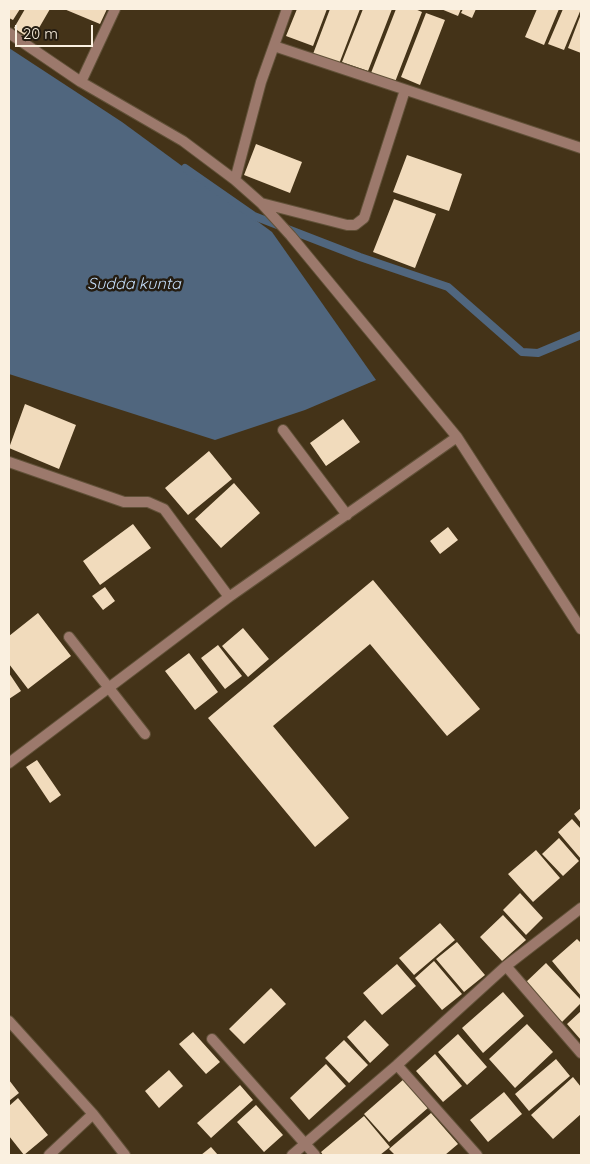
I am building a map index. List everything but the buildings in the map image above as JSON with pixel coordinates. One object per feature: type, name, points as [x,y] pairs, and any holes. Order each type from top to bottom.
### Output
[{"type":"street","points":[[81,82],[115,9]]},
{"type":"street","points":[[235,180],[260,82],[287,9]]},
{"type":"street","points":[[9,33],[81,82],[183,141],[235,180],[261,203],[291,236],[457,437],[581,629]]},
{"type":"street","points":[[274,46],[581,148]]},
{"type":"street","points":[[261,203],[347,225],[355,225],[364,218],[405,90]]},
{"type":"street","points":[[283,430],[347,514]]},
{"type":"street","points":[[9,763],[228,597],[457,437]]},
{"type":"street","points":[[9,462],[124,502],[148,502],[164,509],[228,597]]},
{"type":"street","points":[[69,637],[146,734]]},
{"type":"street","points":[[292,1155],[397,1065],[506,966],[581,908]]},
{"type":"street","points":[[506,966],[581,1053]]},
{"type":"street","points":[[9,1021],[93,1114],[126,1155]]},
{"type":"street","points":[[212,1039],[315,1155]]},
{"type":"street","points":[[397,1065],[477,1155]]},
{"type":"street","points":[[49,1155],[93,1114]]},
{"type":"water","name":"Sudda kunta","points":[[9,48],[122,122],[272,232],[376,380],[305,410],[215,440],[9,374]]},
{"type":"waterway","points":[[185,168],[254,216],[360,257],[448,287],[522,352],[538,353],[581,335]]}]
